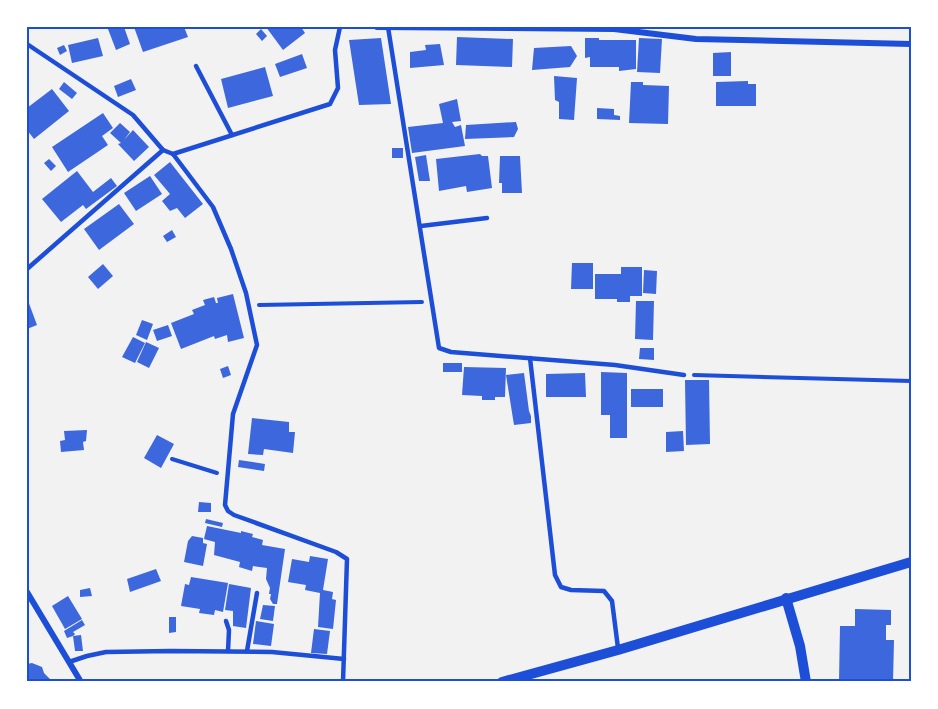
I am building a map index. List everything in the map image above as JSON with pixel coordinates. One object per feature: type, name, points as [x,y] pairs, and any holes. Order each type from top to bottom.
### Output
[{"type":"street","points":[[377,27],[614,28],[696,39],[911,44]]},
{"type":"street","points":[[502,682],[618,650],[911,562]]},
{"type":"street","points":[[27,592],[81,682]]},
{"type":"street","points":[[786,598],[800,646],[806,682]]},
{"type":"lane","points":[[173,154],[330,104],[338,88],[335,50],[340,27]]},
{"type":"lane","points":[[388,28],[439,348],[451,352],[615,365],[684,375]]},
{"type":"lane","points":[[27,44],[133,115],[163,150],[173,154],[213,207],[231,249],[249,305],[257,345],[233,414],[225,505],[228,511],[269,530],[336,552],[347,559],[344,682]]},
{"type":"lane","points":[[196,66],[232,135]]},
{"type":"lane","points":[[27,269],[163,150]]},
{"type":"lane","points":[[421,226],[487,218]]},
{"type":"lane","points":[[530,358],[555,575],[561,587],[571,590],[604,591],[612,601],[618,650]]},
{"type":"lane","points":[[247,651],[257,593]]},
{"type":"lane","points":[[226,621],[229,630],[228,651]]},
{"type":"lane","points":[[69,662],[106,652],[247,651],[344,659]]},
{"type":"path","points":[[249,305],[432,302]]},
{"type":"path","points":[[684,375],[911,381]]},
{"type":"path","points":[[172,459],[215,473],[228,474]]},
{"type":"building","points":[[124,27],[130,44],[116,50],[108,29]]},
{"type":"building","points":[[134,27],[184,27],[188,37],[143,52]]},
{"type":"building","points":[[266,27],[301,27],[305,33],[283,50]]},
{"type":"building","points":[[261,29],[267,36],[262,41],[256,34]]},
{"type":"building","points":[[457,37],[513,39],[512,67],[456,65]]},
{"type":"building","points":[[98,38],[103,56],[72,63],[68,45]]},
{"type":"building","points":[[381,38],[391,104],[359,105],[349,40]]},
{"type":"building","points":[[585,38],[636,40],[636,69],[619,71],[619,67],[590,67],[590,57],[585,58]]},
{"type":"building","points":[[639,38],[662,39],[660,73],[637,72]]},
{"type":"building","points":[[440,44],[444,65],[410,68],[410,52],[426,50],[425,45]]},
{"type":"building","points":[[64,45],[67,51],[60,55],[57,48]]},
{"type":"building","points":[[571,46],[577,56],[570,67],[532,70],[534,48]]},
{"type":"building","points":[[731,52],[731,76],[713,76],[713,53]]},
{"type":"building","points":[[302,54],[307,68],[280,77],[275,64]]},
{"type":"building","points":[[265,67],[273,96],[228,108],[221,79]]},
{"type":"building","points":[[554,76],[577,78],[574,120],[559,119],[559,102],[555,100]]},
{"type":"building","points":[[131,79],[136,90],[118,97],[114,86]]},
{"type":"building","points":[[748,81],[748,84],[756,84],[756,106],[716,106],[716,82]]},
{"type":"building","points":[[64,82],[77,93],[72,99],[59,89]]},
{"type":"building","points":[[631,82],[669,86],[668,124],[629,123]]},
{"type":"building","points":[[52,89],[69,111],[34,139],[27,130],[27,108]]},
{"type":"building","points":[[457,99],[461,121],[452,122],[455,127],[461,125],[465,146],[412,153],[408,127],[443,123],[439,104]]},
{"type":"building","points":[[597,108],[614,109],[614,115],[620,116],[620,120],[597,119]]},
{"type":"building","points":[[103,113],[113,128],[102,136],[108,145],[68,172],[52,147]]},
{"type":"building","points":[[516,122],[518,129],[514,137],[465,139],[466,125]]},
{"type":"building","points":[[120,123],[130,132],[124,140],[133,130],[149,147],[134,161],[118,144],[121,143],[110,133]]},
{"type":"building","points":[[392,148],[403,148],[403,158],[392,158]]},
{"type":"building","points":[[480,154],[488,156],[492,188],[467,192],[466,186],[439,191],[436,159]]},
{"type":"building","points":[[426,155],[430,181],[419,181],[415,157]]},
{"type":"building","points":[[500,156],[520,156],[522,193],[502,193],[502,183],[499,183]]},
{"type":"building","points":[[49,159],[56,166],[51,171],[44,163]]},
{"type":"building","points":[[170,162],[203,204],[185,218],[177,208],[170,211],[162,201],[170,194],[154,175]]},
{"type":"building","points":[[77,171],[93,192],[111,178],[117,186],[86,209],[83,205],[61,222],[42,199]]},
{"type":"building","points":[[150,176],[162,194],[136,211],[124,193]]},
{"type":"building","points":[[119,204],[134,224],[99,250],[84,229]]},
{"type":"building","points":[[172,230],[176,237],[167,242],[163,236]]},
{"type":"building","points":[[572,263],[593,263],[593,289],[571,289]]},
{"type":"building","points":[[103,264],[113,276],[98,289],[88,277]]},
{"type":"building","points":[[621,267],[642,267],[642,296],[630,296],[630,302],[617,302],[617,299],[595,299],[595,274],[621,274]]},
{"type":"building","points":[[644,270],[657,271],[656,294],[643,293]]},
{"type":"building","points":[[233,294],[244,338],[228,342],[227,335],[215,339],[214,336],[181,349],[171,323],[194,314],[192,310],[205,305],[203,300],[214,297],[218,303],[217,298]]},
{"type":"building","points":[[27,298],[37,325],[27,329]]},
{"type":"building","points":[[636,301],[654,301],[653,340],[635,339]]},
{"type":"building","points":[[142,320],[153,324],[147,340],[136,335]]},
{"type":"building","points":[[168,325],[172,336],[157,341],[153,330]]},
{"type":"building","points":[[133,337],[145,343],[135,363],[122,357]]},
{"type":"building","points":[[146,342],[159,348],[149,368],[137,362]]},
{"type":"building","points":[[640,348],[654,348],[654,360],[639,359]]},
{"type":"building","points":[[443,363],[462,363],[462,372],[443,372]]},
{"type":"building","points":[[228,366],[231,375],[223,378],[220,369]]},
{"type":"building","points":[[464,367],[506,368],[505,397],[482,400],[482,396],[462,395]]},
{"type":"building","points":[[601,372],[627,373],[627,438],[610,438],[610,415],[601,415]]},
{"type":"building","points":[[524,373],[531,423],[514,425],[506,375]]},
{"type":"building","points":[[585,373],[586,397],[546,397],[546,374]]},
{"type":"building","points":[[685,380],[709,380],[710,444],[686,445]]},
{"type":"building","points":[[631,389],[663,389],[663,407],[631,407]]},
{"type":"building","points":[[252,418],[289,422],[289,432],[295,432],[293,453],[264,449],[263,455],[248,454]]},
{"type":"building","points":[[87,430],[86,441],[83,442],[84,450],[61,452],[60,441],[65,440],[64,431]]},
{"type":"building","points":[[683,431],[684,451],[666,452],[666,432]]},
{"type":"building","points":[[157,435],[174,444],[161,468],[144,458]]},
{"type":"building","points":[[239,460],[265,464],[264,471],[238,467]]},
{"type":"building","points":[[199,502],[211,503],[211,512],[198,512]]},
{"type":"building","points":[[206,519],[223,523],[222,527],[205,523]]},
{"type":"building","points":[[207,526],[253,534],[252,537],[263,540],[262,545],[285,549],[277,604],[273,604],[270,599],[270,588],[266,579],[267,568],[253,566],[252,571],[239,567],[240,562],[214,555],[215,542],[204,539]]},
{"type":"building","points":[[192,536],[203,538],[203,543],[207,544],[203,566],[184,562],[188,541]]},
{"type":"building","points":[[310,556],[328,559],[323,590],[333,592],[332,599],[336,600],[333,629],[318,627],[320,593],[305,590],[306,585],[288,582],[292,559],[309,562]]},
{"type":"building","points":[[156,569],[161,581],[130,592],[127,579]]},
{"type":"building","points":[[191,577],[228,583],[223,612],[215,610],[214,615],[199,613],[200,609],[181,606],[185,584],[189,585]]},
{"type":"building","points":[[229,584],[251,588],[246,628],[233,626],[233,611],[225,610]]},
{"type":"building","points":[[90,588],[92,596],[80,597],[80,590]]},
{"type":"building","points":[[68,596],[82,619],[65,629],[52,606]]},
{"type":"building","points":[[263,605],[275,606],[273,621],[260,619]]},
{"type":"building","points":[[855,609],[891,610],[891,625],[886,625],[886,640],[894,640],[893,682],[839,682],[840,626],[855,626]]},
{"type":"building","points":[[169,617],[176,617],[176,632],[169,633]]},
{"type":"building","points":[[82,620],[85,625],[73,632],[75,634],[67,638],[64,631]]},
{"type":"building","points":[[256,621],[274,624],[271,646],[253,644]]},
{"type":"building","points":[[314,629],[330,631],[327,654],[311,653]]},
{"type":"building","points":[[81,635],[83,651],[75,651],[73,636]]},
{"type":"building","points":[[32,663],[42,667],[44,673],[53,682],[27,682],[27,664]]}]
